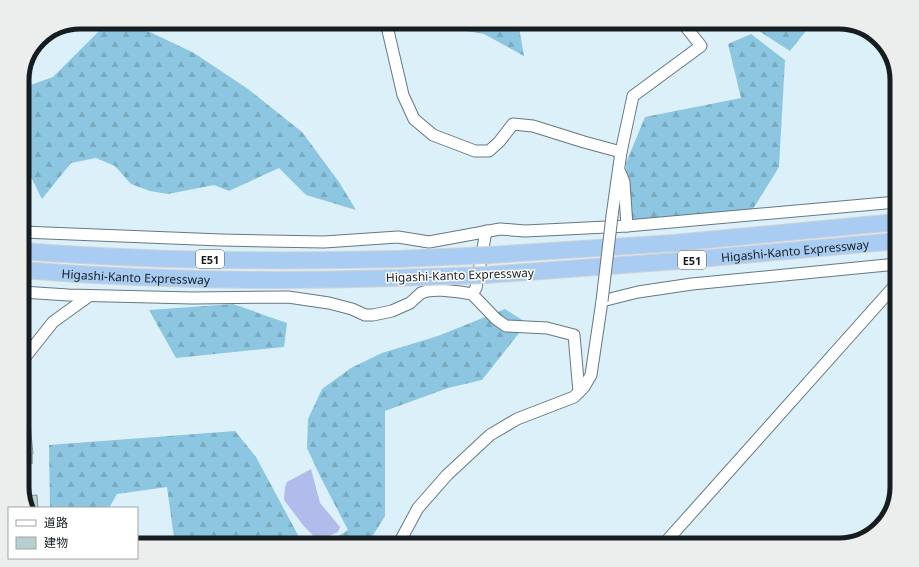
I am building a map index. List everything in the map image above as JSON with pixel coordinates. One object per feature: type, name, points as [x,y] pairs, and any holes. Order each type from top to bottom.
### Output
[{"type":"highway","name":"Higashi-Kanto Expressway","points":[[29,251],[126,257],[220,260],[295,261],[397,259],[490,255],[674,243],[890,223]]},
{"type":"highway","name":"Higashi-Kanto Expressway","points":[[29,270],[142,277],[293,280],[486,275],[661,263],[890,242]]},
{"type":"street","points":[[388,29],[403,95],[414,119],[433,135],[475,151],[489,151],[499,142],[513,124],[533,126],[621,152]]},
{"type":"street","points":[[402,538],[418,508],[448,474],[490,435],[517,419],[574,397],[584,387],[591,375],[621,152],[633,96],[701,46],[688,29]]},
{"type":"street","points":[[619,169],[624,182],[627,226]]},
{"type":"street","points":[[29,232],[221,240],[324,242],[398,237],[429,242],[500,229],[525,230],[627,226],[890,203]]},
{"type":"street","points":[[472,294],[476,288],[486,231]]},
{"type":"street","points":[[602,301],[638,292],[692,284],[890,265]]},
{"type":"street","points":[[29,292],[89,296],[192,298],[288,297],[329,303],[352,309],[365,315],[392,311],[410,303],[427,291],[447,291],[472,294],[496,319],[506,326],[547,328],[574,335],[579,392]]},
{"type":"street","points":[[669,538],[890,291]]},
{"type":"street","points":[[29,352],[53,322],[89,296]]},
{"type":"green space","points":[[101,29],[136,29],[150,32],[194,53],[248,89],[302,132],[339,182],[356,210],[306,195],[279,168],[229,191],[214,185],[168,194],[150,191],[131,184],[115,166],[96,158],[71,163],[42,199],[29,173],[29,86],[53,77]]},
{"type":"green space","points":[[454,29],[519,29],[524,56],[484,34]]},
{"type":"green space","points":[[761,29],[807,29],[790,51],[759,31]]},
{"type":"green space","points":[[751,34],[785,60],[779,167],[753,209],[630,222],[626,163],[645,117],[741,98],[728,44]]},
{"type":"green space","points":[[233,304],[287,323],[284,347],[176,358],[149,310]]},
{"type":"green space","points":[[505,309],[527,323],[482,380],[448,388],[385,411],[385,516],[371,538],[335,538],[348,530],[307,448],[308,419],[322,389],[351,368],[382,353],[438,336]]},
{"type":"green space","points":[[235,431],[256,457],[299,537],[301,538],[174,538],[167,487],[117,494],[110,507],[50,507],[49,445]]},
{"type":"shaded area","points":[[311,469],[320,503],[340,527],[338,532],[325,538],[315,538],[284,500],[287,482]]},
{"type":"building","points":[[29,424],[30,424],[33,454],[29,454]]},
{"type":"building","points":[[37,495],[38,507],[33,507],[30,496]]}]
